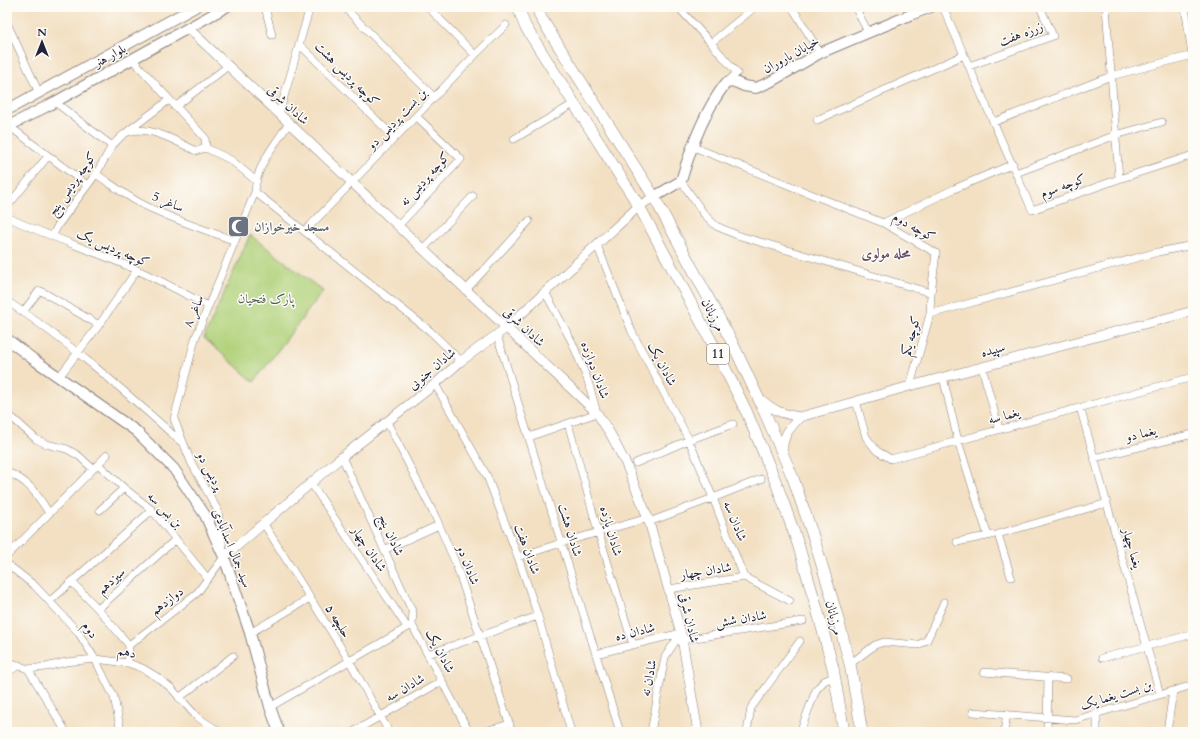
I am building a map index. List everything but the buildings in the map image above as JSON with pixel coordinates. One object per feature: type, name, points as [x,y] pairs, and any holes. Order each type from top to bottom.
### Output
[{"type":"main road","name":"بلوار هنر","points":[[7,110],[195,7]]},
{"type":"main road","name":"بلوار هنر","points":[[8,127],[226,7]]},
{"type":"main road","name":"مرزبانان","points":[[518,7],[525,26],[639,206],[716,350],[747,413],[777,484],[798,544],[818,609],[834,677],[844,732]]},
{"type":"main road","name":"مرزبانان","points":[[537,7],[541,18],[654,197],[732,342],[758,397],[793,478],[816,546],[850,664],[862,732]]},
{"type":"main road","name":"خیابان باروران","points":[[726,83],[736,82],[744,86],[756,88],[770,82],[820,53],[931,7]]},
{"type":"main road","points":[[181,15],[188,28]]},
{"type":"main road","points":[[654,197],[681,181],[691,146],[718,94],[726,83]]},
{"type":"main road","name":"سید جمال اسدآبادی","points":[[7,339],[136,431],[174,470],[205,515],[224,557],[250,633],[270,707],[279,732]]},
{"type":"street","points":[[265,7],[272,35]]},
{"type":"street","points":[[279,114],[310,7]]},
{"type":"street","points":[[344,7],[434,98]]},
{"type":"street","points":[[428,7],[475,55]]},
{"type":"street","points":[[711,43],[756,7]]},
{"type":"street","points":[[792,7],[820,53]]},
{"type":"street","points":[[855,7],[868,32]]},
{"type":"street","name":"کوچه سوم","points":[[944,7],[1032,210],[1119,178],[1193,155]]},
{"type":"street","name":"زرزه هفت","points":[[969,66],[1053,36],[1040,7]]},
{"type":"street","points":[[1106,7],[1119,178]]},
{"type":"street","points":[[994,122],[1111,76],[1193,57],[1185,7]]},
{"type":"street","points":[[680,8],[737,73],[726,83]]},
{"type":"street","points":[[7,24],[38,93]]},
{"type":"street","name":"بن بست پردیس دو","points":[[305,231],[475,55],[506,25]]},
{"type":"street","name":"شادان شرقی","points":[[188,28],[597,413],[611,435],[626,464],[649,520],[681,636],[698,732]]},
{"type":"street","name":"کوچه پردیس هشت","points":[[299,44],[395,138]]},
{"type":"street","points":[[817,120],[964,55]]},
{"type":"street","points":[[132,59],[205,138],[206,148]]},
{"type":"street","points":[[176,108],[228,66]]},
{"type":"street","points":[[112,146],[127,132],[169,100]]},
{"type":"street","name":"کوچه پردیس پنج","points":[[53,235],[58,225],[96,174],[112,146],[55,102]]},
{"type":"street","points":[[514,139],[575,103]]},
{"type":"street","name":"کوچه پردیس نه","points":[[398,226],[461,160],[416,116]]},
{"type":"street","points":[[1016,173],[1116,135],[1162,122]]},
{"type":"street","name":"ساغر ٨","points":[[182,443],[174,419],[195,339],[255,192],[256,180],[261,166],[289,124]]},
{"type":"street","points":[[8,127],[88,185]]},
{"type":"street","points":[[127,132],[140,130],[162,135],[196,151],[206,148],[231,160],[256,180]]},
{"type":"street","name":"کوچه دوم","points":[[691,146],[883,223],[936,253],[931,293]]},
{"type":"street","points":[[7,207],[48,156]]},
{"type":"street","points":[[883,223],[954,188],[1012,164]]},
{"type":"street","name":"ساغر 5","points":[[96,174],[124,194],[142,204],[235,241]]},
{"type":"street","points":[[681,181],[704,214],[716,226],[737,236],[931,293]]},
{"type":"street","points":[[255,192],[430,331],[461,361]]},
{"type":"street","points":[[423,249],[473,196]]},
{"type":"street","name":"شادان جنوبی","points":[[224,557],[342,457],[461,361],[498,335],[639,206],[654,197]]},
{"type":"street","name":"کوچه پردیس یک","points":[[7,217],[137,270],[208,306]]},
{"type":"street","points":[[466,290],[529,221]]},
{"type":"street","name":"شادان یک","points":[[597,245],[632,332],[689,440]]},
{"type":"street","points":[[930,314],[1158,252],[1193,245]]},
{"type":"street","points":[[59,377],[78,354],[137,270]]},
{"type":"street","points":[[23,312],[41,291],[99,325]]},
{"type":"street","name":"شادان دوازده","points":[[529,437],[597,413],[588,381],[572,342],[545,292]]},
{"type":"street","name":"کوچه یکم","points":[[910,386],[930,314],[931,293]]},
{"type":"street","points":[[7,301],[78,354],[130,396],[182,443]]},
{"type":"street","name":"سپیده","points":[[758,397],[772,409],[783,414],[800,417],[982,366],[1193,311]]},
{"type":"street","name":"شادان هشت","points":[[498,335],[620,732]]},
{"type":"street","points":[[982,366],[999,429]]},
{"type":"street","points":[[943,377],[958,441],[988,536]]},
{"type":"street","name":"یغما سه","points":[[856,401],[866,437],[877,451],[891,459],[1193,377]]},
{"type":"street","name":"شادان هفت","points":[[434,384],[487,476],[518,557],[538,616],[571,732]]},
{"type":"street","name":"یغما چهار","points":[[1080,407],[1160,694]]},
{"type":"street","name":"بن بس سه","points":[[7,413],[36,438],[46,444],[67,449],[95,466],[152,510],[208,579]]},
{"type":"street","points":[[782,451],[786,432],[800,417]]},
{"type":"street","name":"شادان دو","points":[[387,422],[439,525],[456,564],[512,732]]},
{"type":"street","name":"شادان یازده","points":[[568,423],[598,532],[633,645]]},
{"type":"street","points":[[636,463],[689,440],[733,424]]},
{"type":"street","name":"یغما دو","points":[[1094,458],[1193,434]]},
{"type":"street","points":[[518,557],[598,532],[649,520],[713,498],[689,440]]},
{"type":"street","name":"پردیس دو","points":[[182,443],[218,511],[224,557]]},
{"type":"street","points":[[7,556],[106,455]]},
{"type":"street","name":"شادان پنج","points":[[342,457],[413,613],[409,626]]},
{"type":"street","points":[[7,472],[26,482],[36,492],[49,513]]},
{"type":"street","name":"شادان سه","points":[[744,577],[713,498],[760,480]]},
{"type":"street","name":"شادان چهار","points":[[311,483],[409,626]]},
{"type":"street","points":[[100,510],[124,488]]},
{"type":"street","points":[[957,542],[998,534],[1107,503]]},
{"type":"street","points":[[50,601],[152,510]]},
{"type":"street","name":"حلبچه ۵","points":[[264,524],[350,662],[389,732]]},
{"type":"street","points":[[384,550],[439,525]]},
{"type":"street","points":[[998,534],[1011,577]]},
{"type":"street","name":"سیزدهم","points":[[129,645],[98,609],[176,539]]},
{"type":"street","name":"دوازدهم","points":[[129,645],[197,593],[224,557]]},
{"type":"street","name":"دوم","points":[[7,564],[35,586],[78,632],[95,659],[114,697],[121,732]]},
{"type":"street","name":"شادان چهار","points":[[669,589],[744,577],[790,601]]},
{"type":"street","points":[[72,582],[98,609]]},
{"type":"street","points":[[250,633],[310,598]]},
{"type":"street","points":[[850,664],[875,645],[884,642],[918,645],[927,640],[944,602]]},
{"type":"street","points":[[428,654],[538,616]]},
{"type":"street","name":"شادان شش","points":[[681,636],[803,621]]},
{"type":"street","name":"شادان یک","points":[[270,707],[350,662],[409,626],[428,654],[469,732]]},
{"type":"street","points":[[1102,658],[1193,634]]},
{"type":"street","name":"شادان ده","points":[[596,654],[681,636]]},
{"type":"street","name":"شادان نه","points":[[651,732],[665,657],[681,636]]},
{"type":"street","points":[[746,732],[751,708],[800,641]]},
{"type":"street","points":[[128,662],[129,645]]},
{"type":"street","points":[[179,698],[233,656]]},
{"type":"street","name":"دهم","points":[[28,669],[46,667],[66,662],[95,659],[128,662],[157,677],[171,688],[197,717],[220,732]]},
{"type":"street","points":[[7,661],[28,669],[66,732]]},
{"type":"street","points":[[7,673],[19,665]]},
{"type":"street","points":[[984,672],[1067,679]]},
{"type":"street","points":[[800,732],[816,690],[824,681],[834,677]]},
{"type":"street","points":[[1047,732],[1048,677]]},
{"type":"street","name":"شادان سه","points":[[353,732],[442,681]]},
{"type":"street","name":"بن بست یغما یک","points":[[973,712],[1075,720],[1193,685]]},
{"type":"street","points":[[1167,732],[1172,691]]},
{"type":"street","points":[[1097,713],[1097,732]]},
{"type":"street","points":[[1004,732],[1007,714]]},
{"type":"street","points":[[197,717],[208,732]]},
{"type":"street","points":[[481,732],[510,724]]},
{"type":"green space","name":"پارک فتحیان","points":[[250,235],[323,291],[254,382],[204,338]]},
{"type":"place","name":"مسجد خیرخوازان","points":[[239,227]]},
{"type":"district","name":"محله مولوی","points":[[886,253]]}]
